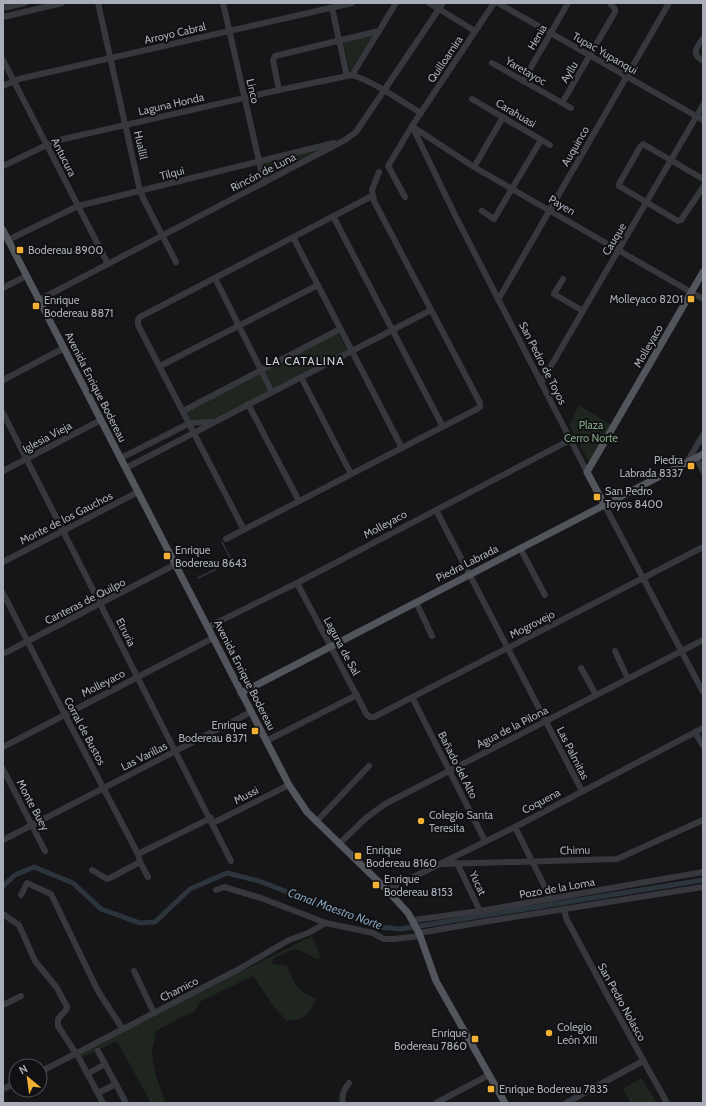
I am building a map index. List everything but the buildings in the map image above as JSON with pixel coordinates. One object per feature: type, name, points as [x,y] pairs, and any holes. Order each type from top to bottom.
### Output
[{"type":"main road","name":"Avenida Enrique Bodereau","points":[[3,230],[176,564],[288,785],[301,805],[316,822],[404,907],[413,920],[436,981],[505,1103]]},
{"type":"main road","name":"Molleyaco","points":[[587,472],[703,272]]},
{"type":"main road","name":"Piedra Labrada","points":[[241,693],[700,455]]},
{"type":"main road","name":"San Pedro de Toyos","points":[[587,472],[604,504]]},
{"type":"street","points":[[3,8],[25,3]]},
{"type":"street","points":[[3,17],[62,3]]},
{"type":"street","name":"Huallil","points":[[98,3],[140,191],[176,262]]},
{"type":"street","name":"Linco","points":[[223,3],[264,183]]},
{"type":"street","name":"Arroyo Cabral","points":[[3,86],[14,81],[352,3]]},
{"type":"street","points":[[350,75],[396,3]]},
{"type":"street","points":[[429,3],[475,32]]},
{"type":"street","name":"Rincón de Luna","points":[[39,300],[345,140],[360,128],[443,3]]},
{"type":"street","name":"Quilloamira","points":[[405,198],[388,166],[412,126],[494,3]]},
{"type":"street","name":"Tupac Yupanqui","points":[[498,3],[703,120]]},
{"type":"street","name":"Henia","points":[[523,81],[568,3]]},
{"type":"street","name":"Ayllu","points":[[562,103],[615,12],[615,9],[610,3]]},
{"type":"street","name":"Auquinco","points":[[498,300],[669,3]]},
{"type":"street","points":[[332,8],[350,75]]},
{"type":"street","points":[[279,90],[273,60],[275,56],[379,31]]},
{"type":"street","points":[[703,38],[695,54],[703,61]]},
{"type":"street","name":"Antucura","points":[[3,60],[108,264]]},
{"type":"street","name":"Yaretayoc","points":[[492,63],[571,108]]},
{"type":"street","points":[[350,75],[360,78],[384,90],[421,113]]},
{"type":"street","name":"Laguna Honda","points":[[3,166],[55,141],[350,75]]},
{"type":"street","name":"Carahuasi","points":[[472,99],[550,145]]},
{"type":"street","name":"Cauque","points":[[541,383],[703,105]]},
{"type":"street","points":[[474,167],[503,117]]},
{"type":"street","name":"Payen","points":[[412,126],[474,167],[703,299]]},
{"type":"street","name":"San Pedro de Toyos","points":[[412,126],[455,215],[587,472]]},
{"type":"street","name":"Tilqui","points":[[8,240],[78,206],[345,140]]},
{"type":"street","points":[[482,211],[494,219],[541,140]]},
{"type":"street","points":[[703,179],[643,144],[618,184],[678,221],[681,220],[703,187]]},
{"type":"street","points":[[226,539],[481,406],[372,196],[374,182],[379,172]]},
{"type":"street","points":[[244,530],[137,323],[138,320],[140,317],[372,196]]},
{"type":"street","points":[[333,216],[442,427]]},
{"type":"street","points":[[294,237],[402,448]]},
{"type":"street","points":[[3,288],[26,276]]},
{"type":"street","points":[[214,278],[272,392]]},
{"type":"street","points":[[563,279],[554,294],[583,311]]},
{"type":"street","points":[[160,366],[318,285]]},
{"type":"street","points":[[126,468],[431,310]]},
{"type":"street","points":[[183,411],[340,329]]},
{"type":"street","points":[[3,380],[64,348]]},
{"type":"street","points":[[301,377],[351,474]]},
{"type":"street","points":[[248,404],[299,501]]},
{"type":"street","name":"Etruria","points":[[3,413],[212,821],[231,861]]},
{"type":"street","name":"Iglesia Vieja","points":[[3,471],[101,420]]},
{"type":"street","points":[[121,458],[190,423],[215,421]]},
{"type":"street","points":[[687,462],[703,435]]},
{"type":"street","name":"Molleyaco","points":[[208,627],[297,583],[570,440]]},
{"type":"street","points":[[700,455],[703,471]]},
{"type":"street","name":"Monte de los Gauchos","points":[[3,562],[138,492]]},
{"type":"street","name":"San Pedro de Toyos","points":[[604,504],[703,692]]},
{"type":"street","name":"Las Palmitas","points":[[436,510],[582,791]]},
{"type":"street","name":"Mogrovejo","points":[[370,717],[374,717],[703,547]]},
{"type":"street","points":[[520,548],[545,595]]},
{"type":"street","name":"Canteras de Quilpo","points":[[3,654],[176,564]]},
{"type":"street","name":"Laguna de Sal","points":[[297,583],[367,715],[370,717]]},
{"type":"street","name":"Corral de Bustos","points":[[3,593],[138,854],[140,862],[148,877]]},
{"type":"street","points":[[416,602],[432,636]]},
{"type":"street","name":"Molleyaco","points":[[3,747],[214,638]]},
{"type":"street","name":"Agua de la Pilona","points":[[339,844],[376,809],[703,640]]},
{"type":"street","points":[[615,651],[628,679]]},
{"type":"street","points":[[581,668],[596,695]]},
{"type":"street","points":[[266,741],[357,695]]},
{"type":"street","name":"Bañado del Alto","points":[[412,697],[485,841]]},
{"type":"street","name":"Las Varillas","points":[[3,840],[251,712]]},
{"type":"street","name":"Coquena","points":[[387,890],[515,827],[703,728]]},
{"type":"street","points":[[696,732],[703,746]]},
{"type":"street","points":[[316,822],[369,766]]},
{"type":"street","name":"Monte Buey","points":[[3,769],[46,851]]},
{"type":"street","name":"Mussi","points":[[138,854],[288,785]]},
{"type":"street","name":"Chimu","points":[[440,864],[617,858],[703,820]]},
{"type":"street","points":[[515,827],[551,899]]},
{"type":"street","points":[[92,870],[106,878],[110,878],[140,862]]},
{"type":"street","name":"Yucat","points":[[458,863],[480,911]]},
{"type":"street","name":"Pozo de la Loma","points":[[413,920],[480,911],[703,872]]},
{"type":"street","points":[[21,895],[27,882],[51,894],[98,991],[122,1028]]},
{"type":"street","points":[[216,890],[224,887],[260,898],[326,923]]},
{"type":"street","name":"Pozo de la Loma","points":[[326,923],[373,933],[384,939],[394,940],[564,909],[703,887]]},
{"type":"street","name":"San Pedro Nolasco","points":[[564,909],[569,925],[667,1103]]},
{"type":"street","points":[[3,914],[20,925],[35,961],[57,988],[64,1000],[66,1010],[58,1019],[58,1026],[76,1053],[103,1103]]},
{"type":"street","name":"Chamico","points":[[48,1068],[122,1028],[239,969],[289,940],[308,933],[326,923]]},
{"type":"street","points":[[134,971],[154,1013]]},
{"type":"street","points":[[3,1005],[21,996]]},
{"type":"street","points":[[98,1051],[126,1103]]},
{"type":"street","points":[[566,1103],[643,1061]]},
{"type":"street","points":[[87,1074],[105,1064]]},
{"type":"street","points":[[436,1103],[489,1075]]},
{"type":"street","points":[[343,1103],[342,1095],[344,1088],[349,1083]]},
{"type":"street","points":[[98,1093],[116,1084]]},
{"type":"green space","points":[[374,34],[350,71],[343,40]]},
{"type":"green space","points":[[340,143],[262,182],[258,164]]},
{"type":"green space","points":[[338,333],[347,350],[274,388],[265,371]]},
{"type":"green space","points":[[260,374],[269,391],[217,419],[191,421],[186,412]]},
{"type":"green space","name":"Plaza Cerro Norte","points":[[579,405],[614,427],[589,462],[569,425]]},
{"type":"green space","points":[[312,936],[321,958],[316,959],[304,952],[295,950],[273,959],[272,964],[287,966],[297,986],[316,999],[309,1012],[302,1018],[287,1021],[274,1007],[253,976],[201,1001],[194,1012],[179,1018],[156,1031],[152,1057],[166,1103],[151,1103],[117,1041],[84,1057],[81,1056],[81,1052]]},
{"type":"green space","points":[[641,1078],[657,1103],[631,1103],[623,1089]]},
{"type":"waterway","points":[[198,578],[230,562],[231,559],[222,542]]},
{"type":"waterway","name":"Canal Maestro Norte","points":[[3,886],[15,875],[34,867],[73,883],[101,909],[140,923],[155,922],[190,889],[227,873],[259,881],[378,927],[401,929],[703,880]]},
{"type":"place","name":"Bodereau 8900","points":[[20,250]]},
{"type":"place","name":"Molleyaco 8201","points":[[691,299]]},
{"type":"place","name":"Enrique Bodereau 8871","points":[[36,306]]},
{"type":"place","name":"Piedra Labrada 8337","points":[[691,466]]},
{"type":"place","name":"San Pedro Toyos 8400","points":[[597,497]]},
{"type":"place","name":"Enrique Bodereau 8643","points":[[167,556]]},
{"type":"place","name":"Enrique Bodereau 8371","points":[[255,731]]},
{"type":"place","name":"Colegio Santa Teresita","points":[[421,821]]},
{"type":"place","name":"Enrique Bodereau 8160","points":[[358,856]]},
{"type":"place","name":"Enrique Bodereau 8153","points":[[376,885]]},
{"type":"place","name":"Colegio León XIII","points":[[549,1033]]},
{"type":"place","name":"Enrique Bodereau 7860","points":[[475,1039]]},
{"type":"place","name":"Enrique Bodereau 7835","points":[[491,1089]]},
{"type":"district","name":"LA CATALINA","points":[[305,361]]}]
